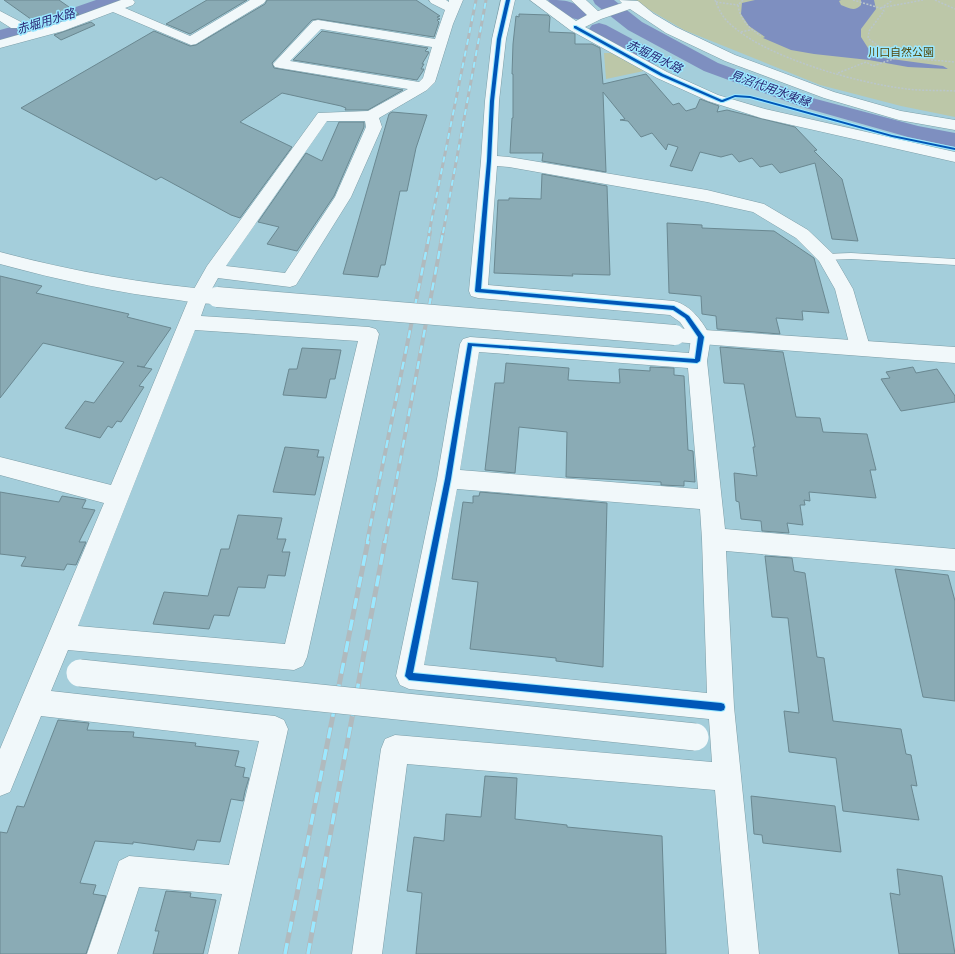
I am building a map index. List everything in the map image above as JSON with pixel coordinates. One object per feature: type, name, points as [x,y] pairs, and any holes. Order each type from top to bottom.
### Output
[{"type":"street","points":[[0,44],[58,28],[135,0]]},
{"type":"street","points":[[114,8],[191,41],[260,0]]},
{"type":"street","points":[[0,782],[190,322],[208,296],[213,272],[323,116],[371,116],[422,87],[430,79],[440,44],[454,5],[436,0]]},
{"type":"street","points":[[508,0],[498,47],[492,100],[489,161],[478,291],[674,308],[687,317],[700,337],[697,361],[714,539],[721,707],[744,954]]},
{"type":"street","points":[[537,0],[575,27],[662,76],[718,100],[762,113],[955,157]]},
{"type":"street","points":[[578,0],[596,16]]},
{"type":"street","points":[[575,27],[629,2],[671,30],[737,61],[829,95],[899,115],[955,124]]},
{"type":"street","points":[[0,15],[16,25]]},
{"type":"street","points":[[0,30],[31,21]]},
{"type":"street","points":[[422,87],[280,64],[318,24],[440,44]]},
{"type":"street","points":[[213,272],[290,280],[343,197],[374,127],[371,116]]},
{"type":"street","points":[[489,161],[509,162],[706,196],[758,208],[802,234],[826,257],[844,290],[860,347]]},
{"type":"street","points":[[0,258],[115,284],[208,296],[700,337],[860,347],[955,355]]},
{"type":"street","points":[[61,637],[294,657],[368,334],[190,322]]},
{"type":"street","points":[[697,361],[470,344],[448,479],[409,676],[721,707]]},
{"type":"street","points":[[0,466],[118,498]]},
{"type":"street","points":[[448,479],[710,500]]},
{"type":"street","points":[[714,539],[955,560]]},
{"type":"street","points":[[47,670],[724,740]]},
{"type":"street","points":[[33,702],[275,729],[222,954]]},
{"type":"street","points":[[367,954],[395,749],[727,777]]},
{"type":"street","points":[[102,954],[129,871],[240,882]]},
{"type":"lane","points":[[826,257],[851,256],[955,262]]},
{"type":"path","points":[[743,0],[738,5],[738,14],[750,30],[761,36]]},
{"type":"path","points":[[852,0],[880,8],[923,0]]},
{"type":"path","points":[[880,8],[892,0]]},
{"type":"path","points":[[935,0],[955,9]]},
{"type":"path","points":[[716,1],[738,5]]},
{"type":"path","points":[[716,1],[727,22],[757,44],[837,74],[901,88],[955,91]]},
{"type":"path","points":[[880,8],[884,11],[869,31],[868,38],[874,45],[899,57],[955,62]]},
{"type":"path","points":[[741,33],[750,30]]},
{"type":"path","points":[[837,74],[866,62],[872,66],[899,57]]},
{"type":"green space","name":"川口自然公園","points":[[636,0],[955,0],[955,117],[901,106],[820,85],[684,30],[641,5]]},
{"type":"green space","points":[[604,53],[612,53],[644,71],[606,79]]},
{"type":"water","name":"川口自然公園","points":[[755,0],[841,0],[839,1],[841,5],[854,9],[861,5],[861,0],[874,0],[876,9],[861,29],[861,37],[868,48],[884,58],[943,66],[948,69],[908,67],[869,60],[791,50],[763,38],[765,37],[749,26],[741,14],[742,3]]},
{"type":"building","points":[[4,0],[59,0],[79,14],[42,27]]},
{"type":"building","points":[[207,0],[247,0],[190,34],[166,24]]},
{"type":"building","points":[[267,0],[416,0],[440,16],[437,17],[440,19],[437,20],[439,22],[434,37],[318,19],[312,20],[272,63],[274,68],[403,90],[368,110],[345,110],[346,108],[341,106],[282,93],[240,122],[292,147],[240,218],[231,215],[161,177],[156,180],[21,108],[154,31],[190,46],[196,45],[265,4]]},
{"type":"building","points":[[519,14],[548,15],[550,17],[549,32],[573,33],[575,34],[575,44],[592,44],[600,48],[603,84],[646,74],[673,105],[679,103],[686,111],[696,108],[700,99],[719,106],[717,112],[727,110],[795,127],[817,150],[814,151],[842,179],[858,241],[832,239],[815,163],[780,173],[772,164],[760,167],[752,158],[739,162],[732,154],[721,157],[700,152],[692,171],[670,166],[678,147],[668,144],[666,150],[652,133],[641,137],[628,121],[620,120],[625,119],[603,92],[606,172],[542,161],[543,153],[510,153],[513,118],[513,44],[516,16],[519,17]]},
{"type":"building","points":[[91,22],[95,25],[61,40],[54,35]]},
{"type":"building","points":[[322,31],[428,48],[425,51],[429,52],[422,64],[424,64],[421,69],[424,69],[417,80],[293,60]]},
{"type":"building","points":[[392,112],[427,115],[416,148],[407,191],[400,191],[385,265],[381,265],[378,277],[343,274],[389,114]]},
{"type":"building","points":[[339,122],[364,122],[364,127],[334,196],[297,251],[267,244],[279,227],[258,222],[306,153],[322,161]]},
{"type":"building","points":[[542,174],[607,186],[610,275],[572,274],[573,276],[494,273],[498,200],[509,200],[509,198],[541,199]]},
{"type":"building","points":[[667,223],[702,225],[702,228],[774,231],[814,258],[829,313],[802,311],[803,320],[776,318],[780,334],[717,329],[716,316],[702,314],[701,296],[669,293]]},
{"type":"building","points":[[0,276],[42,286],[36,293],[129,314],[127,317],[171,328],[144,367],[137,366],[152,369],[139,386],[144,387],[121,422],[117,421],[112,428],[108,426],[100,438],[65,428],[85,401],[94,403],[124,362],[43,343],[0,398]]},
{"type":"building","points":[[720,347],[783,352],[796,417],[820,418],[823,432],[867,434],[876,470],[870,470],[876,498],[809,492],[810,501],[804,500],[805,505],[800,505],[803,525],[787,523],[789,533],[762,531],[761,521],[741,519],[739,502],[736,501],[734,473],[757,476],[753,447],[755,447],[744,384],[724,383]]},
{"type":"building","points":[[302,348],[341,350],[335,379],[330,379],[326,398],[283,395],[289,369],[297,369]]},
{"type":"building","points":[[506,363],[569,368],[568,380],[620,383],[619,369],[650,371],[650,367],[674,368],[674,375],[684,376],[688,450],[693,451],[695,482],[684,481],[684,486],[661,485],[661,482],[566,477],[567,432],[519,427],[515,473],[485,470],[495,383],[504,383]]},
{"type":"building","points":[[913,367],[916,373],[937,369],[955,396],[955,402],[901,411],[881,379],[890,378],[886,372]]},
{"type":"building","points":[[285,447],[319,450],[317,457],[324,457],[315,495],[273,492]]},
{"type":"building","points":[[0,492],[59,502],[62,496],[86,500],[82,508],[95,510],[79,542],[86,542],[76,565],[67,564],[64,570],[21,566],[26,557],[0,554]]},
{"type":"building","points":[[480,492],[607,503],[603,667],[556,661],[556,658],[470,649],[478,582],[452,579],[463,502],[473,503],[473,496],[479,496]]},
{"type":"building","points":[[238,515],[282,518],[277,539],[286,539],[282,552],[290,552],[285,576],[268,575],[265,588],[238,587],[229,616],[214,615],[209,629],[153,624],[164,592],[208,596],[221,549],[229,549]]},
{"type":"building","points":[[765,556],[792,558],[794,571],[805,573],[817,657],[824,658],[833,721],[901,729],[906,754],[911,755],[917,786],[911,785],[919,820],[843,811],[836,758],[789,752],[784,711],[799,713],[788,618],[772,617]]},
{"type":"building","points":[[895,569],[948,575],[955,601],[955,701],[923,697]]},
{"type":"building","points":[[58,720],[89,723],[87,730],[134,732],[133,737],[196,743],[195,746],[239,751],[235,766],[245,768],[243,777],[249,778],[243,801],[231,799],[220,842],[197,840],[194,850],[133,842],[133,844],[95,841],[80,883],[96,885],[93,894],[106,896],[86,954],[0,954],[0,832],[7,833],[17,806],[24,807]]},
{"type":"building","points":[[485,776],[517,778],[515,819],[567,825],[567,827],[662,836],[666,954],[416,954],[422,893],[407,891],[414,837],[444,841],[446,814],[481,817]]},
{"type":"building","points":[[751,796],[835,806],[841,852],[763,843],[762,835],[754,834]]},
{"type":"building","points":[[897,869],[942,876],[955,954],[899,954],[890,893],[900,895]]},
{"type":"building","points":[[166,891],[191,893],[190,897],[216,900],[203,954],[153,954],[159,931],[155,931]]},
{"type":"waterway","name":"赤堀用水路","points":[[0,36],[54,21],[114,0]]},
{"type":"waterway","name":"赤堀用水路","points":[[557,0],[578,15]]},
{"type":"waterway","name":"見沼代用水東縁","points":[[602,0],[635,26],[711,67],[809,103],[916,132],[955,140]]},
{"type":"waterway","name":"赤堀用水路","points":[[599,29],[653,58]]},
{"type":"railway","points":[[429,233],[476,0]]},
{"type":"railway","points":[[443,233],[486,0]]},
{"type":"railway","points":[[367,542],[430,232]]},
{"type":"railway","points":[[385,542],[443,232]]},
{"type":"railway","points":[[285,954],[368,541]]},
{"type":"railway","points":[[308,954],[385,541]]},
{"type":"cycle path","points":[[508,0],[499,39],[492,101],[489,161],[478,291],[674,308],[687,317],[701,337],[697,361],[470,344],[448,479],[409,676],[721,707]]},
{"type":"cycle path","points":[[575,27],[662,75],[722,101],[735,96],[750,97],[892,136],[955,149]]}]
